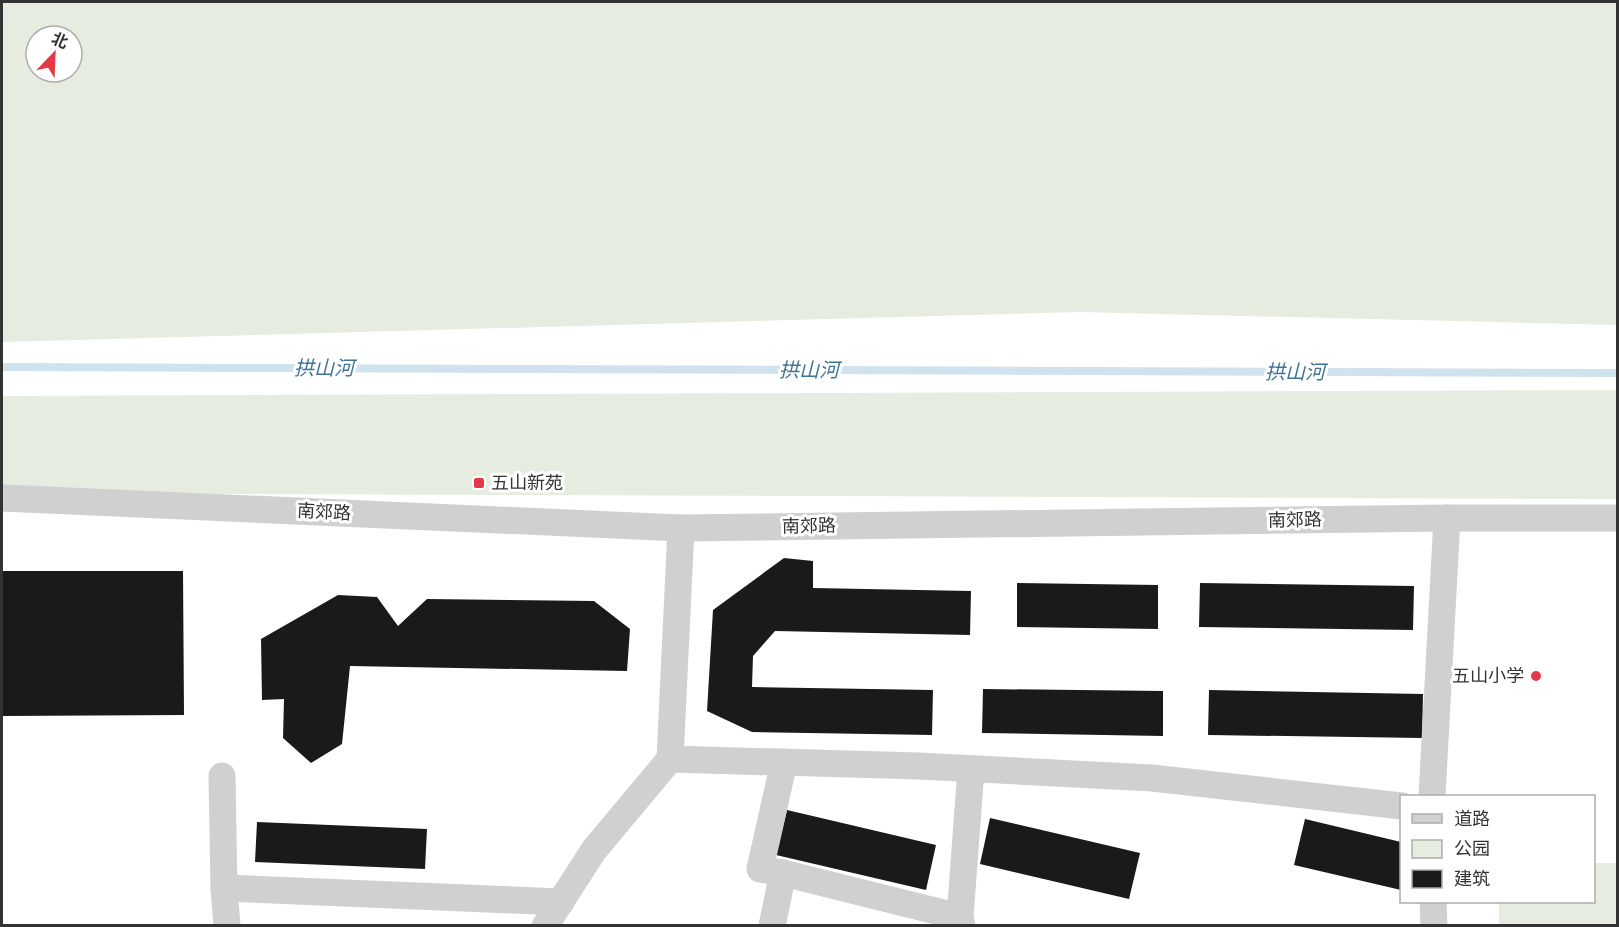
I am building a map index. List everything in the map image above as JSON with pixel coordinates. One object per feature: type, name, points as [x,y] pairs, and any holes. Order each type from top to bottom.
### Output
[{"type":"street","name":"南郊路","points":[[2,498],[681,528],[1447,518],[1617,518]]},
{"type":"street","points":[[1432,795],[1447,518]]},
{"type":"street","points":[[545,926],[594,850],[670,759],[681,528]]},
{"type":"street","points":[[670,759],[971,769],[1152,778],[1400,806]]},
{"type":"street","points":[[784,762],[760,870],[783,873],[961,921],[971,769]]},
{"type":"street","points":[[222,776],[227,926]]},
{"type":"street","points":[[772,926],[783,873]]},
{"type":"street","points":[[224,888],[561,902]]},
{"type":"street","points":[[1433,903],[1434,926]]},
{"type":"green space","points":[[2,2],[1617,2],[1617,325],[1080,312],[2,342]]},
{"type":"green space","points":[[1617,390],[1617,499],[2,493],[2,396]]},
{"type":"green space","points":[[1595,863],[1617,863],[1617,925],[1499,925],[1499,903],[1595,903]]},
{"type":"building","points":[[784,558],[813,561],[813,588],[971,591],[970,635],[775,631],[753,656],[752,687],[933,690],[932,735],[752,732],[707,711],[713,610]]},
{"type":"building","points":[[2,571],[183,571],[184,715],[2,716]]},
{"type":"building","points":[[1017,583],[1158,585],[1158,629],[1017,627]]},
{"type":"building","points":[[1200,583],[1414,586],[1413,630],[1199,627]]},
{"type":"building","points":[[338,595],[377,597],[398,626],[427,599],[594,601],[630,629],[627,671],[350,666],[342,744],[311,763],[283,738],[284,699],[262,700],[261,639]]},
{"type":"building","points":[[983,689],[1163,691],[1163,736],[982,733]]},
{"type":"building","points":[[1209,690],[1423,694],[1422,738],[1208,735]]},
{"type":"building","points":[[787,810],[936,845],[926,890],[776,855]]},
{"type":"building","points":[[990,818],[1140,853],[1129,899],[980,864]]},
{"type":"building","points":[[1305,819],[1400,842],[1400,890],[1294,865]]},
{"type":"building","points":[[257,822],[427,829],[425,869],[255,862]]},
{"type":"waterway","name":"拱山河","points":[[2,367],[1618,373]]},
{"type":"place","name":"五山新苑","points":[[479,483]]},
{"type":"place","name":"五山小学","points":[[1536,676]]}]
